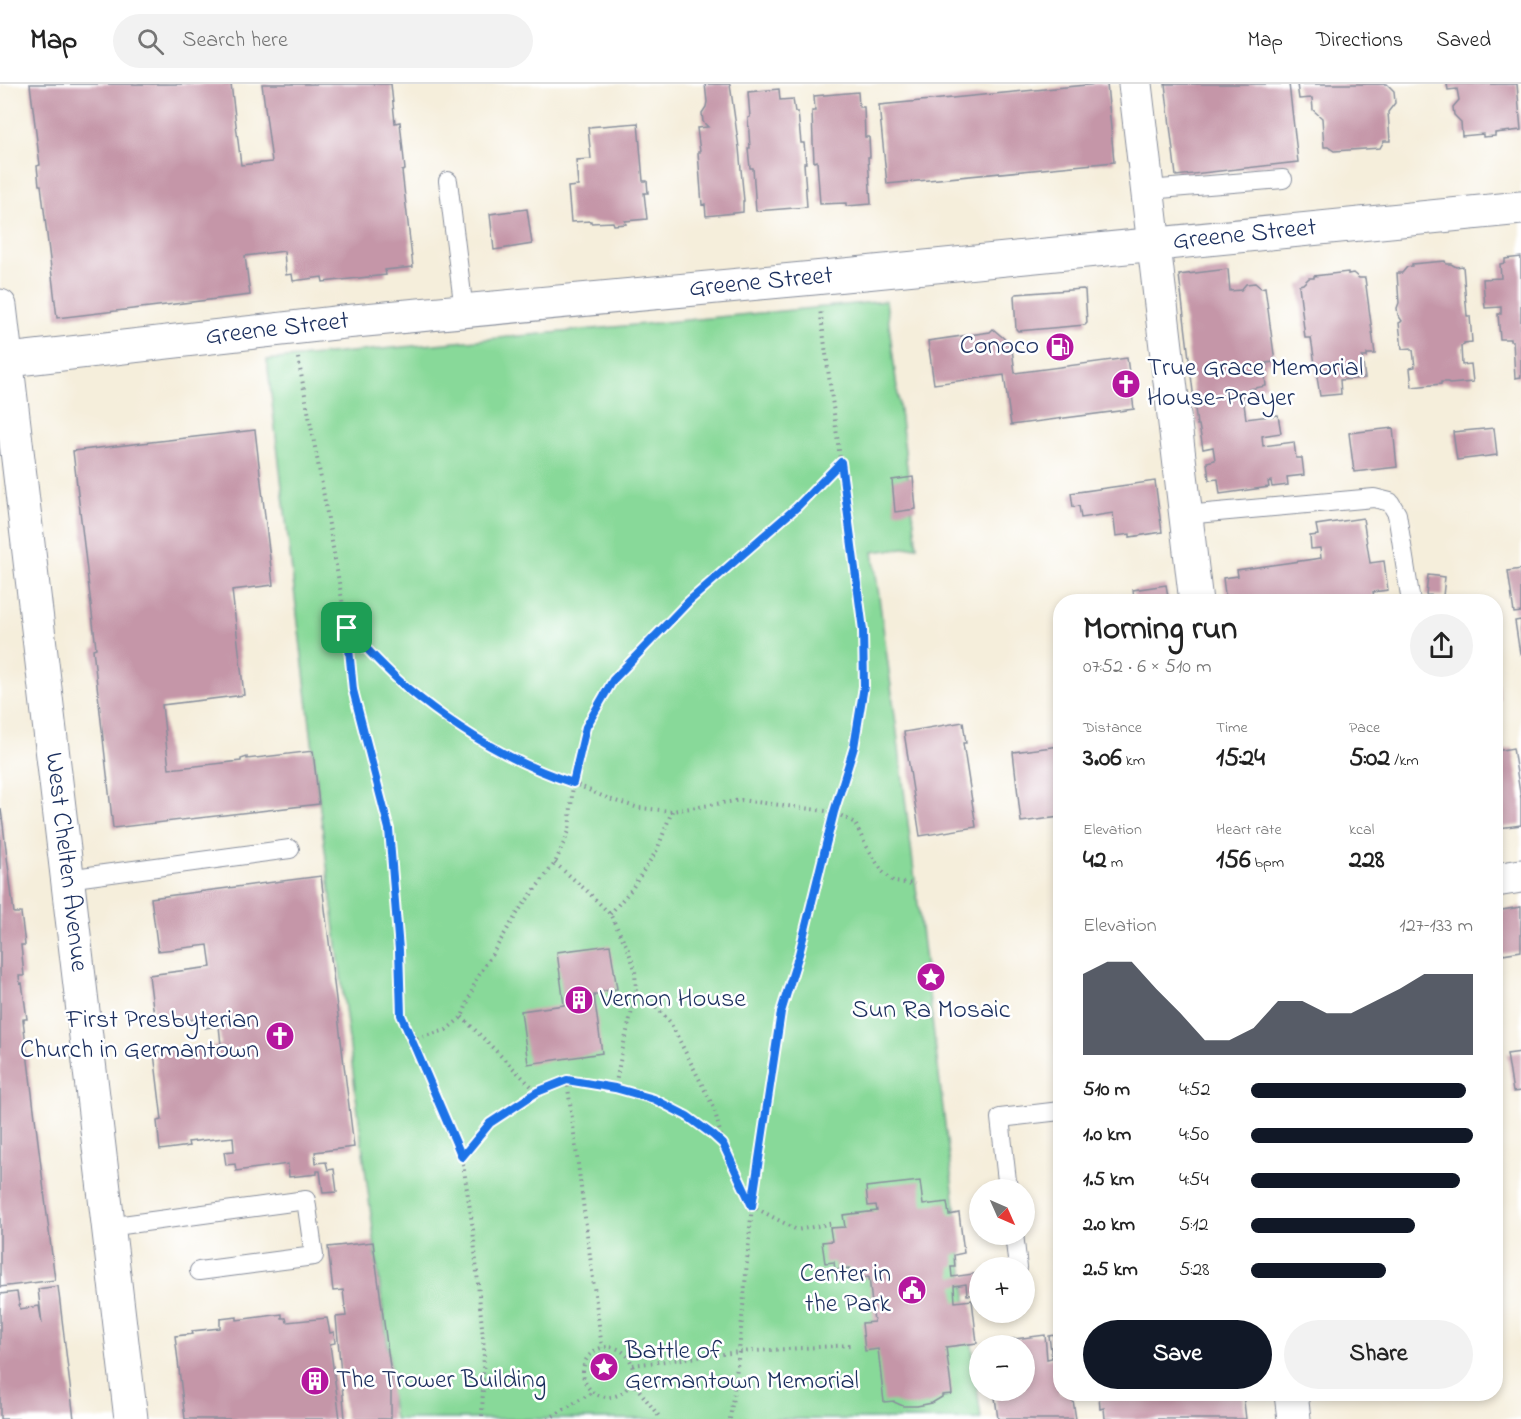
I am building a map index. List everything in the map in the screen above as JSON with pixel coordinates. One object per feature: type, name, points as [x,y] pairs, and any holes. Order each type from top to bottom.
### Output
[{"type":"street","points":[[1135,84],[1195,594]]},
{"type":"street","name":"Greene Street","points":[[3,361],[291,327],[1521,208]]},
{"type":"street","name":"West Chelten Avenue","points":[[0,306],[3,361],[131,1419]]},
{"type":"street","points":[[1503,879],[1521,876]]},
{"type":"street","points":[[1292,1401],[1294,1419]]},
{"type":"lane","points":[[1148,190],[1283,179]]},
{"type":"lane","points":[[448,181],[464,311]]},
{"type":"lane","points":[[1185,515],[1374,498],[1390,502],[1397,514],[1410,594]]},
{"type":"lane","points":[[67,879],[290,849]]},
{"type":"lane","points":[[1007,1179],[1000,1118],[1053,1112]]},
{"type":"lane","points":[[108,1227],[306,1200],[314,1256],[199,1271]]},
{"type":"path","points":[[730,1419],[739,1352],[752,1206],[781,1012],[799,954],[834,812],[854,747],[864,686],[863,630],[820,303]]},
{"type":"path","points":[[297,351],[347,628],[353,690],[389,829],[399,950],[401,1015],[462,1157],[473,1229],[484,1350],[482,1419]]},
{"type":"path","points":[[411,1040],[447,1030],[462,1017],[476,980],[520,909],[555,863],[568,831],[573,783],[586,727],[613,680],[689,601],[797,507],[841,462]]},
{"type":"path","points":[[347,628],[405,686],[445,717],[485,743],[546,774],[573,783],[609,800],[672,812],[741,800],[834,812],[855,823],[882,871],[894,882],[915,884]]},
{"type":"path","points":[[610,914],[631,890],[657,850],[672,812]]},
{"type":"path","points":[[555,863],[610,914],[627,947],[634,969],[636,994],[615,1088]]},
{"type":"path","points":[[636,994],[660,1010],[670,1022],[714,1108],[723,1144],[752,1206],[796,1230],[834,1223]]},
{"type":"path","points":[[462,1017],[537,1092]]},
{"type":"path","points":[[462,1157],[490,1123],[537,1092],[567,1080],[615,1088],[654,1099],[687,1116],[723,1144]]},
{"type":"path","points":[[567,1080],[602,1348]]},
{"type":"path","points":[[633,1365],[739,1352],[851,1345]]},
{"type":"path","points":[[612,1347],[621,1350],[633,1365],[632,1381],[619,1395],[601,1396],[587,1386],[584,1378],[585,1363],[595,1351],[602,1348],[612,1347]]},
{"type":"path","points":[[632,1381],[661,1419]]},
{"type":"path","points":[[548,1419],[593,1392]]},
{"type":"green space","points":[[886,301],[917,546],[873,552],[971,1335],[969,1401],[979,1401],[981,1419],[394,1419],[390,1391],[391,1374],[323,834],[267,360]]},
{"type":"building","points":[[30,84],[231,84],[241,165],[272,162],[262,84],[391,84],[395,123],[400,122],[405,170],[402,171],[413,267],[385,270],[386,275],[323,282],[322,277],[293,281],[292,274],[286,275],[284,251],[245,256],[250,295],[57,318],[41,185],[39,185],[37,166],[40,165]]},
{"type":"building","points":[[705,84],[730,84],[739,148],[743,212],[706,216],[705,204],[702,205],[697,128],[708,127],[703,122],[702,113],[707,102]]},
{"type":"building","points":[[1107,84],[1114,162],[887,184],[879,105]]},
{"type":"building","points":[[1165,84],[1289,84],[1298,162],[1176,176]]},
{"type":"building","points":[[1297,84],[1387,84],[1394,91],[1395,103],[1388,112],[1390,141],[1384,141],[1380,148],[1334,151],[1324,147],[1322,118],[1313,110],[1312,98],[1299,99]]},
{"type":"building","points":[[1447,84],[1517,84],[1521,130],[1495,133],[1495,136],[1483,137],[1483,134],[1462,136],[1461,122],[1454,115],[1453,107],[1459,100],[1457,89],[1448,90]]},
{"type":"building","points":[[779,89],[780,100],[793,99],[795,112],[798,112],[801,143],[804,143],[806,163],[804,163],[807,207],[756,211],[753,168],[750,168],[748,148],[750,148],[748,118],[750,117],[748,92]]},
{"type":"building","points":[[858,92],[859,107],[864,107],[865,137],[869,137],[871,204],[846,206],[846,203],[820,204],[817,161],[814,162],[812,111],[815,111],[814,96]]},
{"type":"building","points":[[638,123],[643,181],[647,181],[648,193],[644,193],[647,219],[625,221],[626,224],[614,225],[613,222],[571,222],[568,187],[578,186],[576,160],[591,159],[588,127]]},
{"type":"building","points":[[527,209],[532,244],[494,250],[490,214]]},
{"type":"building","points":[[1521,257],[1521,377],[1515,378],[1513,341],[1500,339],[1498,314],[1501,314],[1501,307],[1485,308],[1483,279],[1501,278],[1500,264],[1505,263],[1505,259]]},
{"type":"building","points":[[1445,261],[1446,264],[1456,267],[1463,266],[1467,316],[1470,316],[1472,342],[1461,346],[1462,365],[1471,364],[1473,382],[1449,384],[1441,382],[1441,384],[1412,387],[1410,368],[1415,367],[1413,350],[1411,348],[1402,349],[1399,323],[1402,321],[1397,308],[1399,303],[1397,273],[1402,273],[1412,264]]},
{"type":"building","points":[[1228,269],[1230,291],[1241,290],[1246,284],[1255,283],[1261,288],[1265,287],[1275,362],[1266,363],[1267,366],[1264,366],[1266,386],[1249,389],[1250,396],[1243,396],[1246,419],[1278,415],[1281,433],[1262,436],[1263,446],[1294,442],[1296,458],[1302,458],[1304,475],[1287,477],[1288,485],[1272,487],[1271,481],[1268,482],[1269,487],[1220,494],[1218,479],[1209,480],[1207,462],[1215,460],[1213,447],[1203,449],[1199,425],[1197,425],[1179,275]]},
{"type":"building","points":[[1348,272],[1359,278],[1365,278],[1375,354],[1362,357],[1365,378],[1340,380],[1341,394],[1320,396],[1311,338],[1305,338],[1299,285],[1314,276]]},
{"type":"building","points":[[1085,290],[1087,323],[1085,325],[1018,331],[1016,329],[1014,296],[1016,294]]},
{"type":"building","points":[[993,329],[1014,347],[1012,349],[1015,373],[1127,358],[1134,409],[1011,425],[1004,375],[934,384],[928,341],[990,332]]},
{"type":"building","points":[[1393,428],[1397,467],[1354,472],[1349,433]]},
{"type":"building","points":[[1494,428],[1497,455],[1457,460],[1453,432]]},
{"type":"building","points":[[255,430],[273,585],[232,590],[244,695],[162,705],[169,769],[241,761],[247,757],[247,759],[313,751],[319,804],[113,828],[93,649],[96,648],[73,451]]},
{"type":"building","points":[[913,477],[916,509],[895,512],[892,480]]},
{"type":"building","points":[[1155,481],[1162,532],[1130,537],[1130,534],[1116,536],[1113,513],[1081,518],[1079,506],[1073,507],[1071,493]]},
{"type":"building","points":[[1363,518],[1370,563],[1384,561],[1388,590],[1373,592],[1373,594],[1225,594],[1223,578],[1238,576],[1237,570],[1321,558],[1320,548],[1311,549],[1310,536],[1318,535],[1316,525]]},
{"type":"building","points":[[1521,569],[1521,612],[1514,613],[1508,571]]},
{"type":"building","points":[[1428,575],[1445,577],[1443,594],[1426,594]]},
{"type":"building","points":[[1166,585],[1168,594],[1134,594],[1133,590]]},
{"type":"building","points":[[1521,620],[1521,653],[1520,654],[1515,621]]},
{"type":"building","points":[[963,722],[966,743],[963,743],[976,827],[920,836],[904,732]]},
{"type":"building","points":[[1053,747],[1053,818],[1021,822],[1013,752]]},
{"type":"building","points":[[1513,748],[1521,799],[1521,825],[1503,827],[1503,750]]},
{"type":"building","points":[[0,809],[14,913],[21,913],[25,945],[21,945],[24,976],[19,976],[27,1019],[23,1020],[55,1280],[0,1287]]},
{"type":"building","name":"First Presbyterian Church in Germantown","points":[[321,876],[354,1147],[315,1152],[316,1163],[326,1162],[328,1170],[334,1169],[337,1192],[323,1193],[320,1171],[317,1171],[317,1174],[289,1177],[288,1164],[236,1171],[235,1164],[226,1165],[224,1152],[234,1151],[233,1137],[188,1142],[189,1146],[160,1150],[157,1121],[162,1120],[154,1053],[221,1045],[219,1026],[205,1028],[204,1018],[155,1024],[149,975],[211,967],[208,945],[158,951],[151,898]]},
{"type":"building","points":[[1521,907],[1521,951],[1503,954],[1503,910]]},
{"type":"building","name":"Vernon House","points":[[610,945],[617,989],[598,992],[599,995],[594,995],[602,1053],[528,1064],[521,1011],[564,1005],[557,952]]},
{"type":"building","points":[[1521,1052],[1521,1091],[1513,1092],[1507,1054]]},
{"type":"building","name":"Center in the Park","points":[[920,1181],[923,1205],[947,1202],[949,1215],[959,1213],[964,1253],[954,1255],[955,1267],[951,1267],[952,1277],[969,1275],[969,1295],[967,1295],[966,1284],[954,1286],[955,1302],[969,1300],[969,1323],[975,1323],[976,1335],[969,1335],[969,1344],[946,1347],[952,1394],[942,1395],[932,1403],[903,1406],[894,1401],[884,1402],[878,1349],[865,1351],[862,1323],[874,1322],[869,1277],[851,1279],[849,1268],[835,1270],[834,1262],[825,1263],[822,1242],[832,1241],[830,1228],[845,1227],[843,1215],[877,1211],[876,1205],[868,1206],[866,1187]]},
{"type":"building","points":[[373,1242],[391,1374],[391,1419],[345,1419],[336,1317],[346,1316],[343,1290],[333,1291],[328,1247]]},
{"type":"building","points":[[58,1286],[74,1419],[0,1419],[0,1294],[17,1292],[20,1309],[39,1306],[42,1324],[38,1289]]},
{"type":"building","points":[[282,1314],[282,1318],[286,1318],[287,1322],[327,1318],[330,1333],[334,1332],[335,1343],[330,1344],[340,1419],[185,1419],[175,1336],[193,1334],[192,1331],[220,1328],[220,1319],[237,1317],[237,1320]]},
{"type":"building","points":[[1045,1335],[1047,1359],[1052,1358],[1049,1336],[1053,1335],[1053,1401],[1073,1401],[1076,1419],[998,1419],[996,1401],[1035,1401],[1035,1336]]},
{"type":"building","points":[[1099,1401],[1244,1401],[1246,1419],[1105,1419],[1104,1408],[1100,1409]]},
{"type":"place","name":"Conoco","points":[[1060,347]]},
{"type":"place","name":"True Grace Memorial House-Prayer","points":[[1126,384]]},
{"type":"place","name":"Sun Ra Mosaic","points":[[931,977]]},
{"type":"place","name":"Vernon House","points":[[579,1000]]},
{"type":"place","name":"First Presbyterian Church in Germantown","points":[[280,1036]]},
{"type":"place","name":"Center in the Park","points":[[912,1290]]},
{"type":"place","name":"Battle of Germantown Memorial","points":[[604,1367]]},
{"type":"place","name":"The Trower Building","points":[[315,1381]]},
{"type":"route","points":[[841,462],[863,630],[864,686],[854,747],[834,812],[799,954],[781,1012],[752,1206],[723,1144],[713,1135],[687,1116],[654,1099],[615,1088],[567,1080],[537,1092],[490,1123],[462,1157],[401,1015],[399,950],[389,829],[353,690],[347,628],[405,686],[445,717],[485,743],[546,774],[573,783],[586,727],[613,680],[689,601],[797,507],[841,462]]}]
